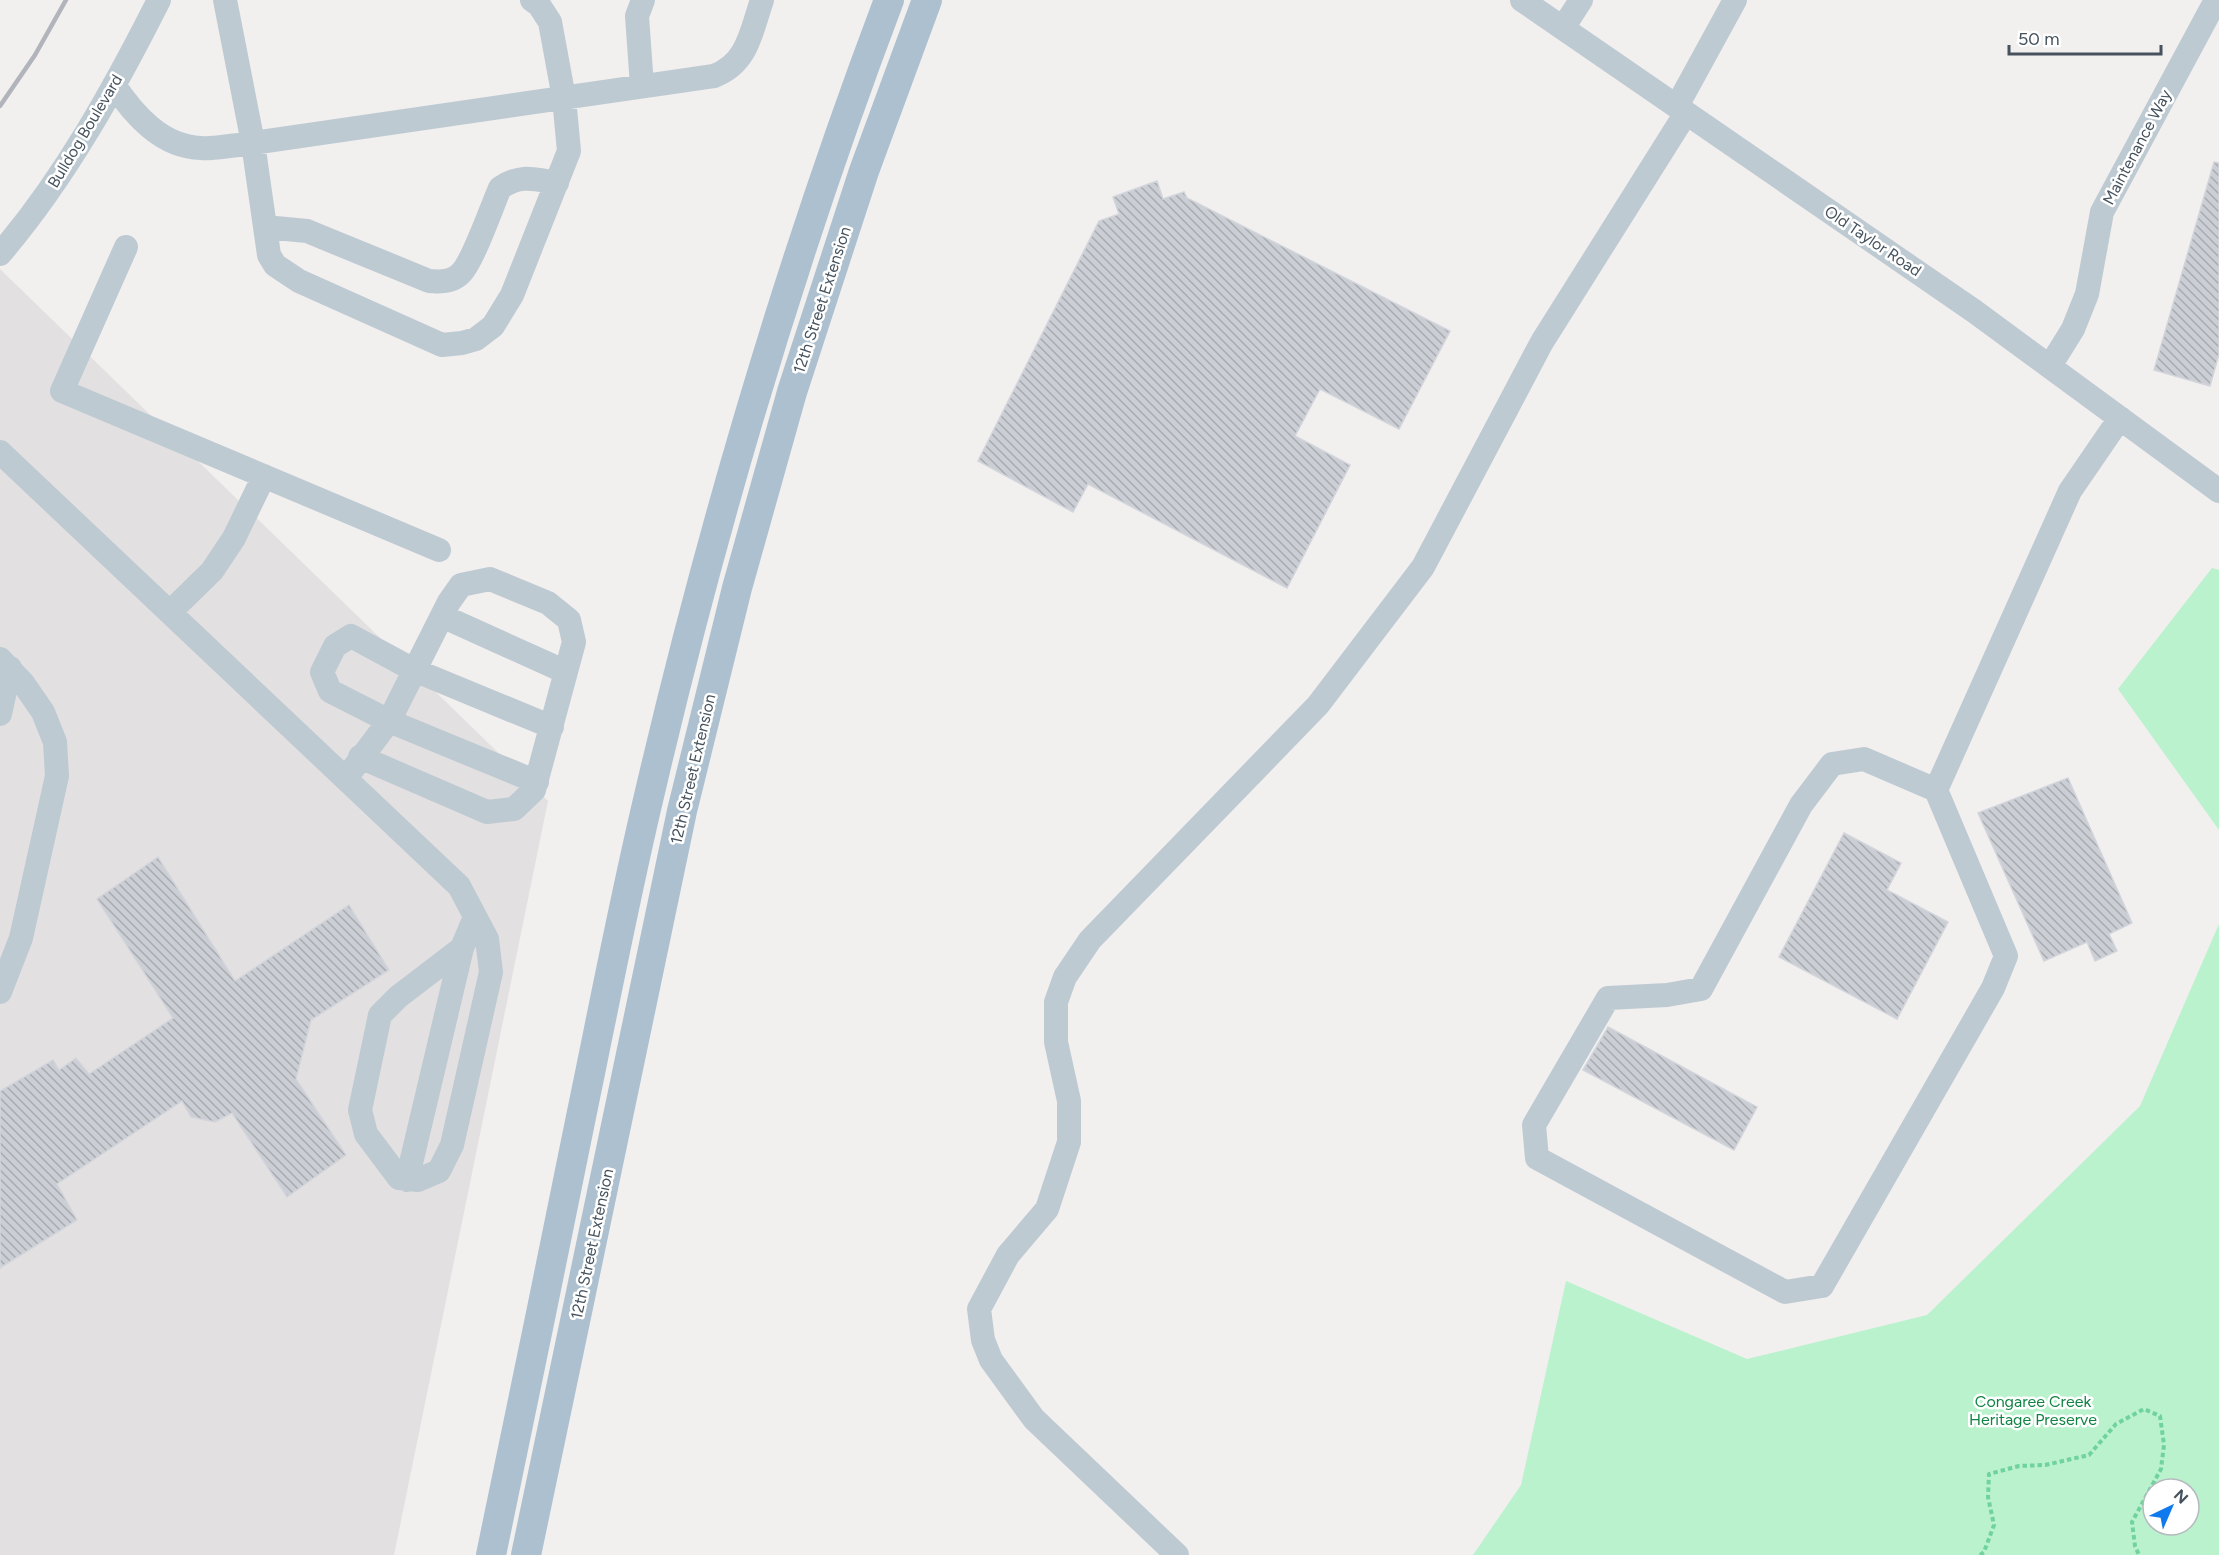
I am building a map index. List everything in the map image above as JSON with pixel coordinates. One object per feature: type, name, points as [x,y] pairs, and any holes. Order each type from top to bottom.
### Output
[{"type":"main road","name":"12th Street Extension","points":[[491,1555],[612,963],[649,795],[706,573],[761,375],[818,198],[889,0]]},
{"type":"main road","name":"12th Street Extension","points":[[526,1555],[680,823],[737,588],[803,359],[864,171],[927,0]]},
{"type":"street","name":"Bulldog Boulevard","points":[[0,254],[32,216],[94,122],[159,0]]},
{"type":"street","points":[[225,0],[253,143],[269,255],[275,265],[299,281],[442,345],[476,339],[493,327],[512,295],[569,151],[564,98],[550,22],[539,5],[532,0]]},
{"type":"street","points":[[642,86],[637,16],[643,0]]},
{"type":"street","points":[[114,85],[130,109],[148,126],[178,145],[201,148],[253,143],[714,76],[728,70],[742,55],[762,0]]},
{"type":"street","name":"Old Taylor Road","points":[[1522,0],[1974,311],[2219,491]]},
{"type":"street","points":[[1563,28],[1581,0]]},
{"type":"street","points":[[1177,1555],[1034,1419],[991,1360],[983,1340],[980,1309],[1008,1255],[1047,1209],[1069,1142],[1069,1101],[1056,1042],[1056,1002],[1061,987],[1065,977],[1090,940],[1318,705],[1423,567],[1542,342],[1682,110],[1735,0]]},
{"type":"street","name":"Maintenance Way","points":[[2050,366],[2073,330],[2088,294],[2102,212],[2216,0]]},
{"type":"street","points":[[265,227],[307,231],[429,281],[442,282],[460,275],[468,264],[500,188],[523,178],[557,183]]},
{"type":"street","points":[[126,247],[62,391],[439,550]]},
{"type":"street","points":[[1936,790],[1864,759],[1832,764],[1802,805],[1701,989],[1608,998],[1534,1125],[1537,1158],[1785,1292],[1822,1286],[1993,988],[2006,956],[1936,790],[2070,491],[2120,418]]},
{"type":"street","points":[[0,452],[459,886],[487,939],[491,972],[452,1145],[439,1171],[418,1180],[399,1178],[366,1134],[360,1110],[380,1015],[398,997],[462,948]]},
{"type":"street","points":[[170,612],[212,571],[234,538],[264,476]]},
{"type":"street","points":[[346,778],[360,757],[389,721],[441,616],[461,585],[490,579],[548,603],[568,620],[574,642],[537,782],[534,790],[514,809],[487,812],[360,757]]},
{"type":"street","points":[[441,616],[566,672]]},
{"type":"street","points":[[537,782],[389,721],[330,691],[322,672],[334,646],[351,636],[414,670],[552,727]]},
{"type":"street","points":[[0,714],[5,664]]},
{"type":"street","points":[[0,992],[21,938],[57,777],[55,742],[43,712],[5,664]]},
{"type":"street","points":[[407,1180],[462,948],[475,917]]},
{"type":"path","points":[[1980,1555],[1984,1552],[1994,1525],[1988,1497],[1989,1474],[2019,1466],[2045,1465],[2089,1455],[2116,1424],[2144,1409],[2160,1416],[2164,1445],[2161,1469],[2132,1521],[2135,1545],[2139,1555]]},
{"type":"shaded area","points":[[0,269],[548,801],[394,1555],[0,1555]]},
{"type":"green space","points":[[2212,568],[2219,570],[2219,830],[2118,689]]},
{"type":"green space","name":"Congaree Creek Heritage Preserve","points":[[2219,924],[2219,1555],[1473,1555],[1521,1485],[1566,1281],[1747,1359],[1927,1315],[2140,1106]]},
{"type":"building","points":[[2214,162],[2219,163],[2219,354],[2210,386],[2154,370]]},
{"type":"building","points":[[1157,181],[1163,199],[1184,192],[1187,198],[1450,331],[1399,429],[1320,389],[1295,436],[1350,465],[1287,588],[1088,484],[1073,512],[978,461],[1099,221],[1119,214],[1113,197]]},
{"type":"building","points":[[2068,778],[2132,923],[2109,934],[2117,951],[2095,961],[2087,942],[2044,961],[1978,813]]},
{"type":"building","points":[[1844,833],[1901,863],[1887,890],[1948,922],[1897,1019],[1779,957]]},
{"type":"building","points":[[158,857],[235,981],[349,905],[389,970],[311,1020],[296,1079],[346,1155],[287,1197],[232,1113],[215,1122],[191,1117],[182,1101],[57,1184],[77,1220],[0,1268],[0,1091],[53,1060],[59,1070],[76,1058],[89,1074],[173,1018],[97,899]]},
{"type":"building","points":[[1608,1027],[1757,1107],[1734,1150],[1583,1070]]},
{"type":"railway","points":[[0,106],[35,55],[66,0]]}]
